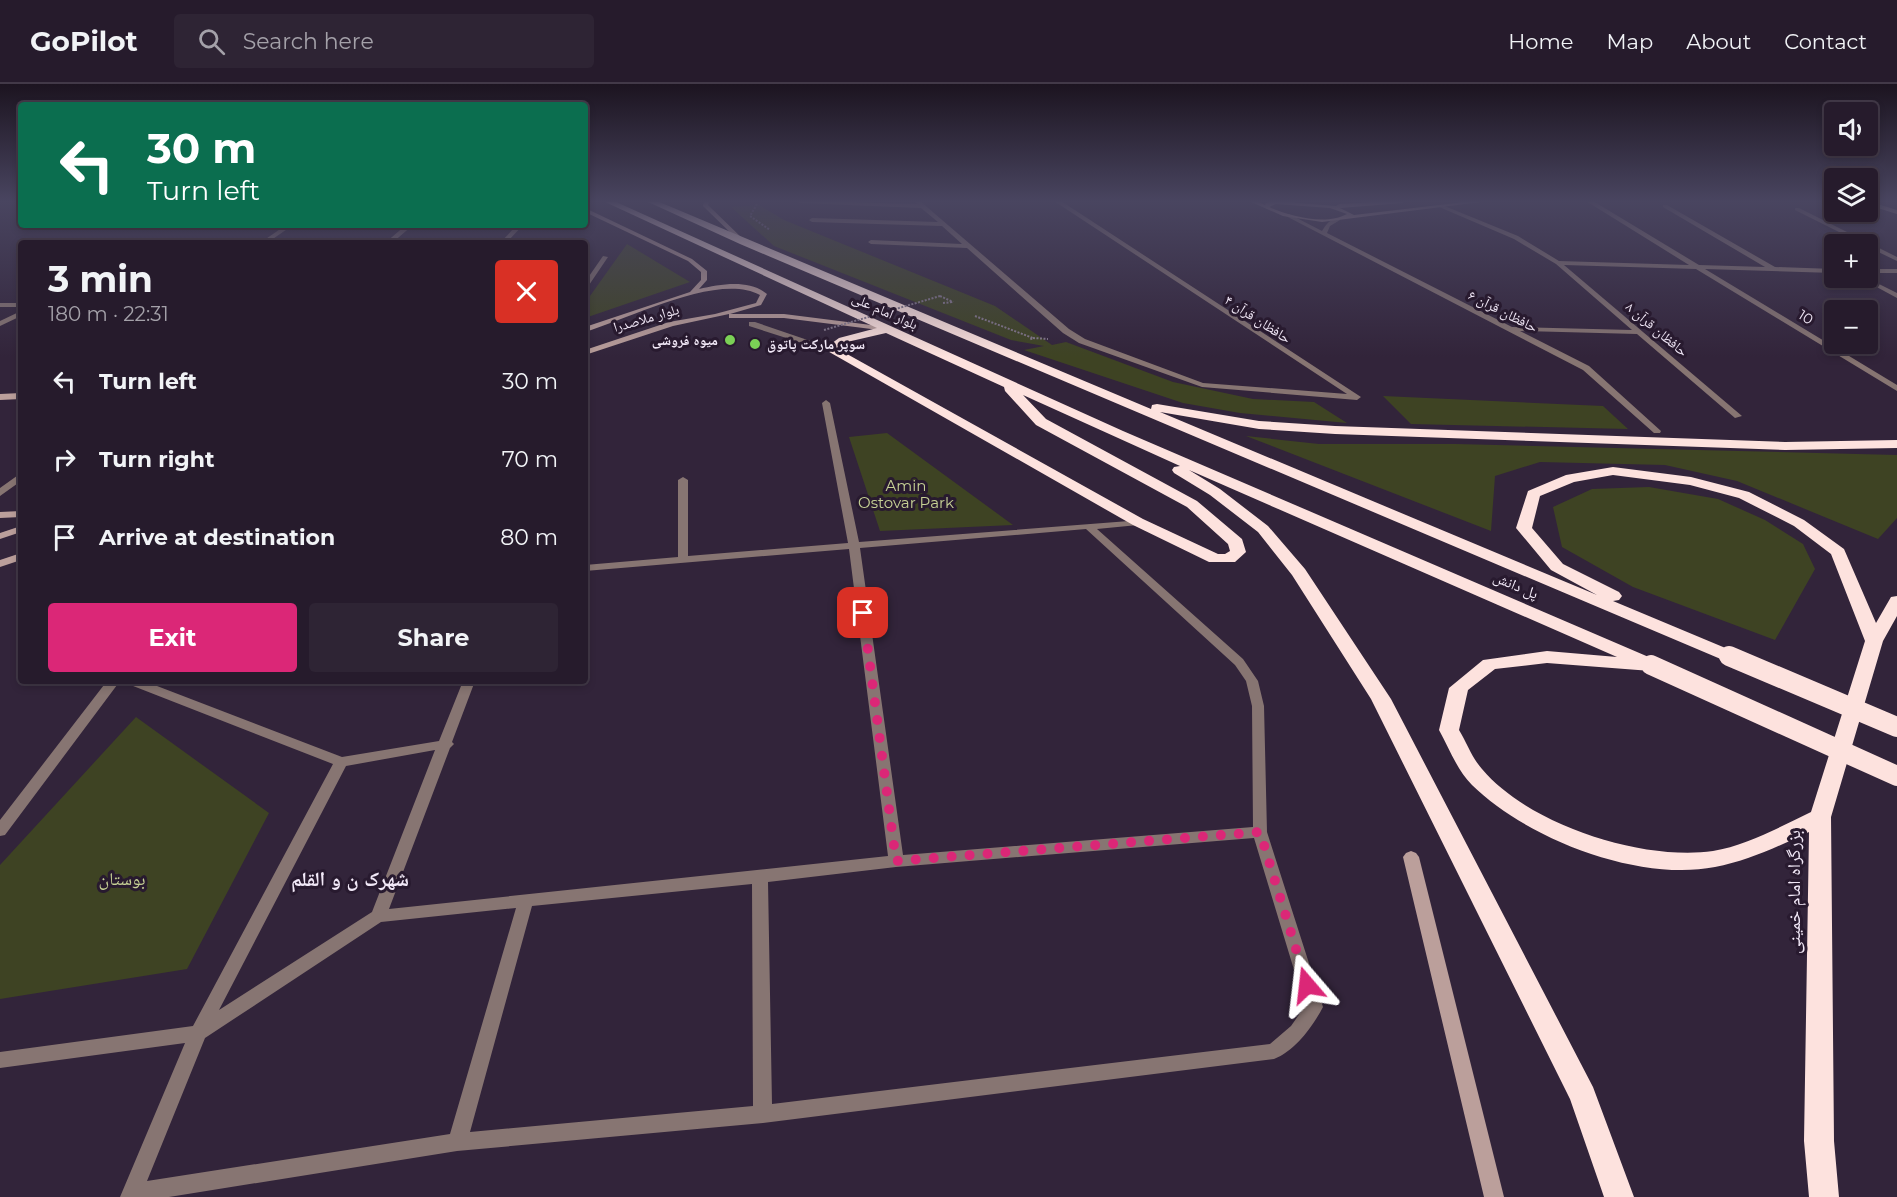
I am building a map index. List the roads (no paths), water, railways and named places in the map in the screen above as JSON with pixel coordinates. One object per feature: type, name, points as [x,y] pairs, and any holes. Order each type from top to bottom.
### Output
[{"type":"highway","name":"بلوار امام علی","points":[[721,253],[1118,434]]},
{"type":"highway","name":"بلوار امام علی","points":[[769,253],[1117,399]]},
{"type":"highway","points":[[887,329],[843,340],[830,349],[1138,522],[1215,559],[1229,559],[1238,552],[1236,543],[1192,504],[1041,422],[1001,381]]},
{"type":"highway","points":[[1117,399],[1259,425],[1335,430],[1785,446],[1897,444]]},
{"type":"highway","name":"پل دانش","points":[[1117,399],[1897,727]]},
{"type":"highway","points":[[1118,434],[1215,492],[1247,516],[1263,529],[1299,573],[1381,699],[1452,835],[1583,1096],[1619,1197]]},
{"type":"highway","name":"پل دانش","points":[[1118,434],[1651,665],[1897,776]]},
{"type":"highway","points":[[1730,657],[1557,567],[1524,528],[1533,494],[1571,478],[1613,471],[1691,481],[1744,495],[1799,523],[1838,552],[1874,641]]},
{"type":"highway","name":"بزرگراه امام خمینی","points":[[1824,1197],[1819,1141],[1820,818],[1874,641],[1897,601]]},
{"type":"highway","points":[[1651,665],[1547,657],[1490,664],[1459,688],[1449,730],[1479,779],[1539,823],[1602,848],[1656,861],[1713,859],[1766,843],[1820,818]]},
{"type":"street","points":[[675,253],[690,260],[704,271],[704,280],[692,293]]},
{"type":"street","name":"حافظان قرآن ۴","points":[[977,253],[1066,331],[1082,340],[1202,385],[1357,397],[1136,253]]},
{"type":"street","name":"حافظان قرآن ۶","points":[[1360,253],[1586,368],[1657,431]]},
{"type":"street","name":"حافظان قرآن ۸","points":[[1544,253],[1738,416]]},
{"type":"street","name":"10","points":[[1675,253],[1897,388]]},
{"type":"street","points":[[1746,253],[1774,269]]},
{"type":"street","points":[[588,283],[606,257]]},
{"type":"street","points":[[1558,263],[1824,271]]},
{"type":"street","points":[[1878,271],[1897,271]]},
{"type":"street","name":"بلوار ملاصدرا","points":[[588,329],[692,293],[720,286],[747,286],[764,294],[759,304],[716,316],[672,324],[588,352]]},
{"type":"street","points":[[1878,286],[1897,296]]},
{"type":"street","points":[[0,305],[18,305]]},
{"type":"street","points":[[0,324],[18,315]]},
{"type":"street","points":[[716,316],[784,316],[887,329]]},
{"type":"street","points":[[752,324],[830,349]]},
{"type":"street","points":[[1510,329],[1639,332]]},
{"type":"street","points":[[0,396],[18,396]]},
{"type":"street","points":[[826,403],[854,546],[896,861]]},
{"type":"street","points":[[0,493],[18,478]]},
{"type":"street","points":[[683,480],[683,560]]},
{"type":"street","points":[[0,515],[18,514]]},
{"type":"street","points":[[588,568],[1138,522]]},
{"type":"street","points":[[131,1195],[457,1142],[764,1114],[1274,1051],[1297,1031],[1314,1007],[1260,832],[1258,706],[1252,681],[1239,662],[1088,526]]},
{"type":"street","points":[[0,536],[18,530]]},
{"type":"street","points":[[0,564],[18,557]]},
{"type":"street","points":[[0,831],[112,684]]},
{"type":"street","points":[[140,684],[341,762],[447,744]]},
{"type":"street","points":[[378,916],[447,744],[468,684]]},
{"type":"street","points":[[131,1195],[198,1033],[341,762]]},
{"type":"street","points":[[0,1060],[198,1033],[378,916],[896,861],[1260,832]]},
{"type":"street","points":[[1411,857],[1494,1197]]},
{"type":"street","points":[[760,877],[764,1114]]},
{"type":"street","points":[[457,1142],[526,901]]},
{"type":"place","name":"میوه فروشی","points":[[730,340]]},
{"type":"place","name":"سوپر مارکت پاتوق","points":[[755,344]]},
{"type":"district","name":"شهرک ن و القلم","points":[[350,879]]},
{"type":"park label","name":"Amin Ostovar Park","points":[[906,494]]},
{"type":"park label","name":"بوستان","points":[[122,879]]}]
